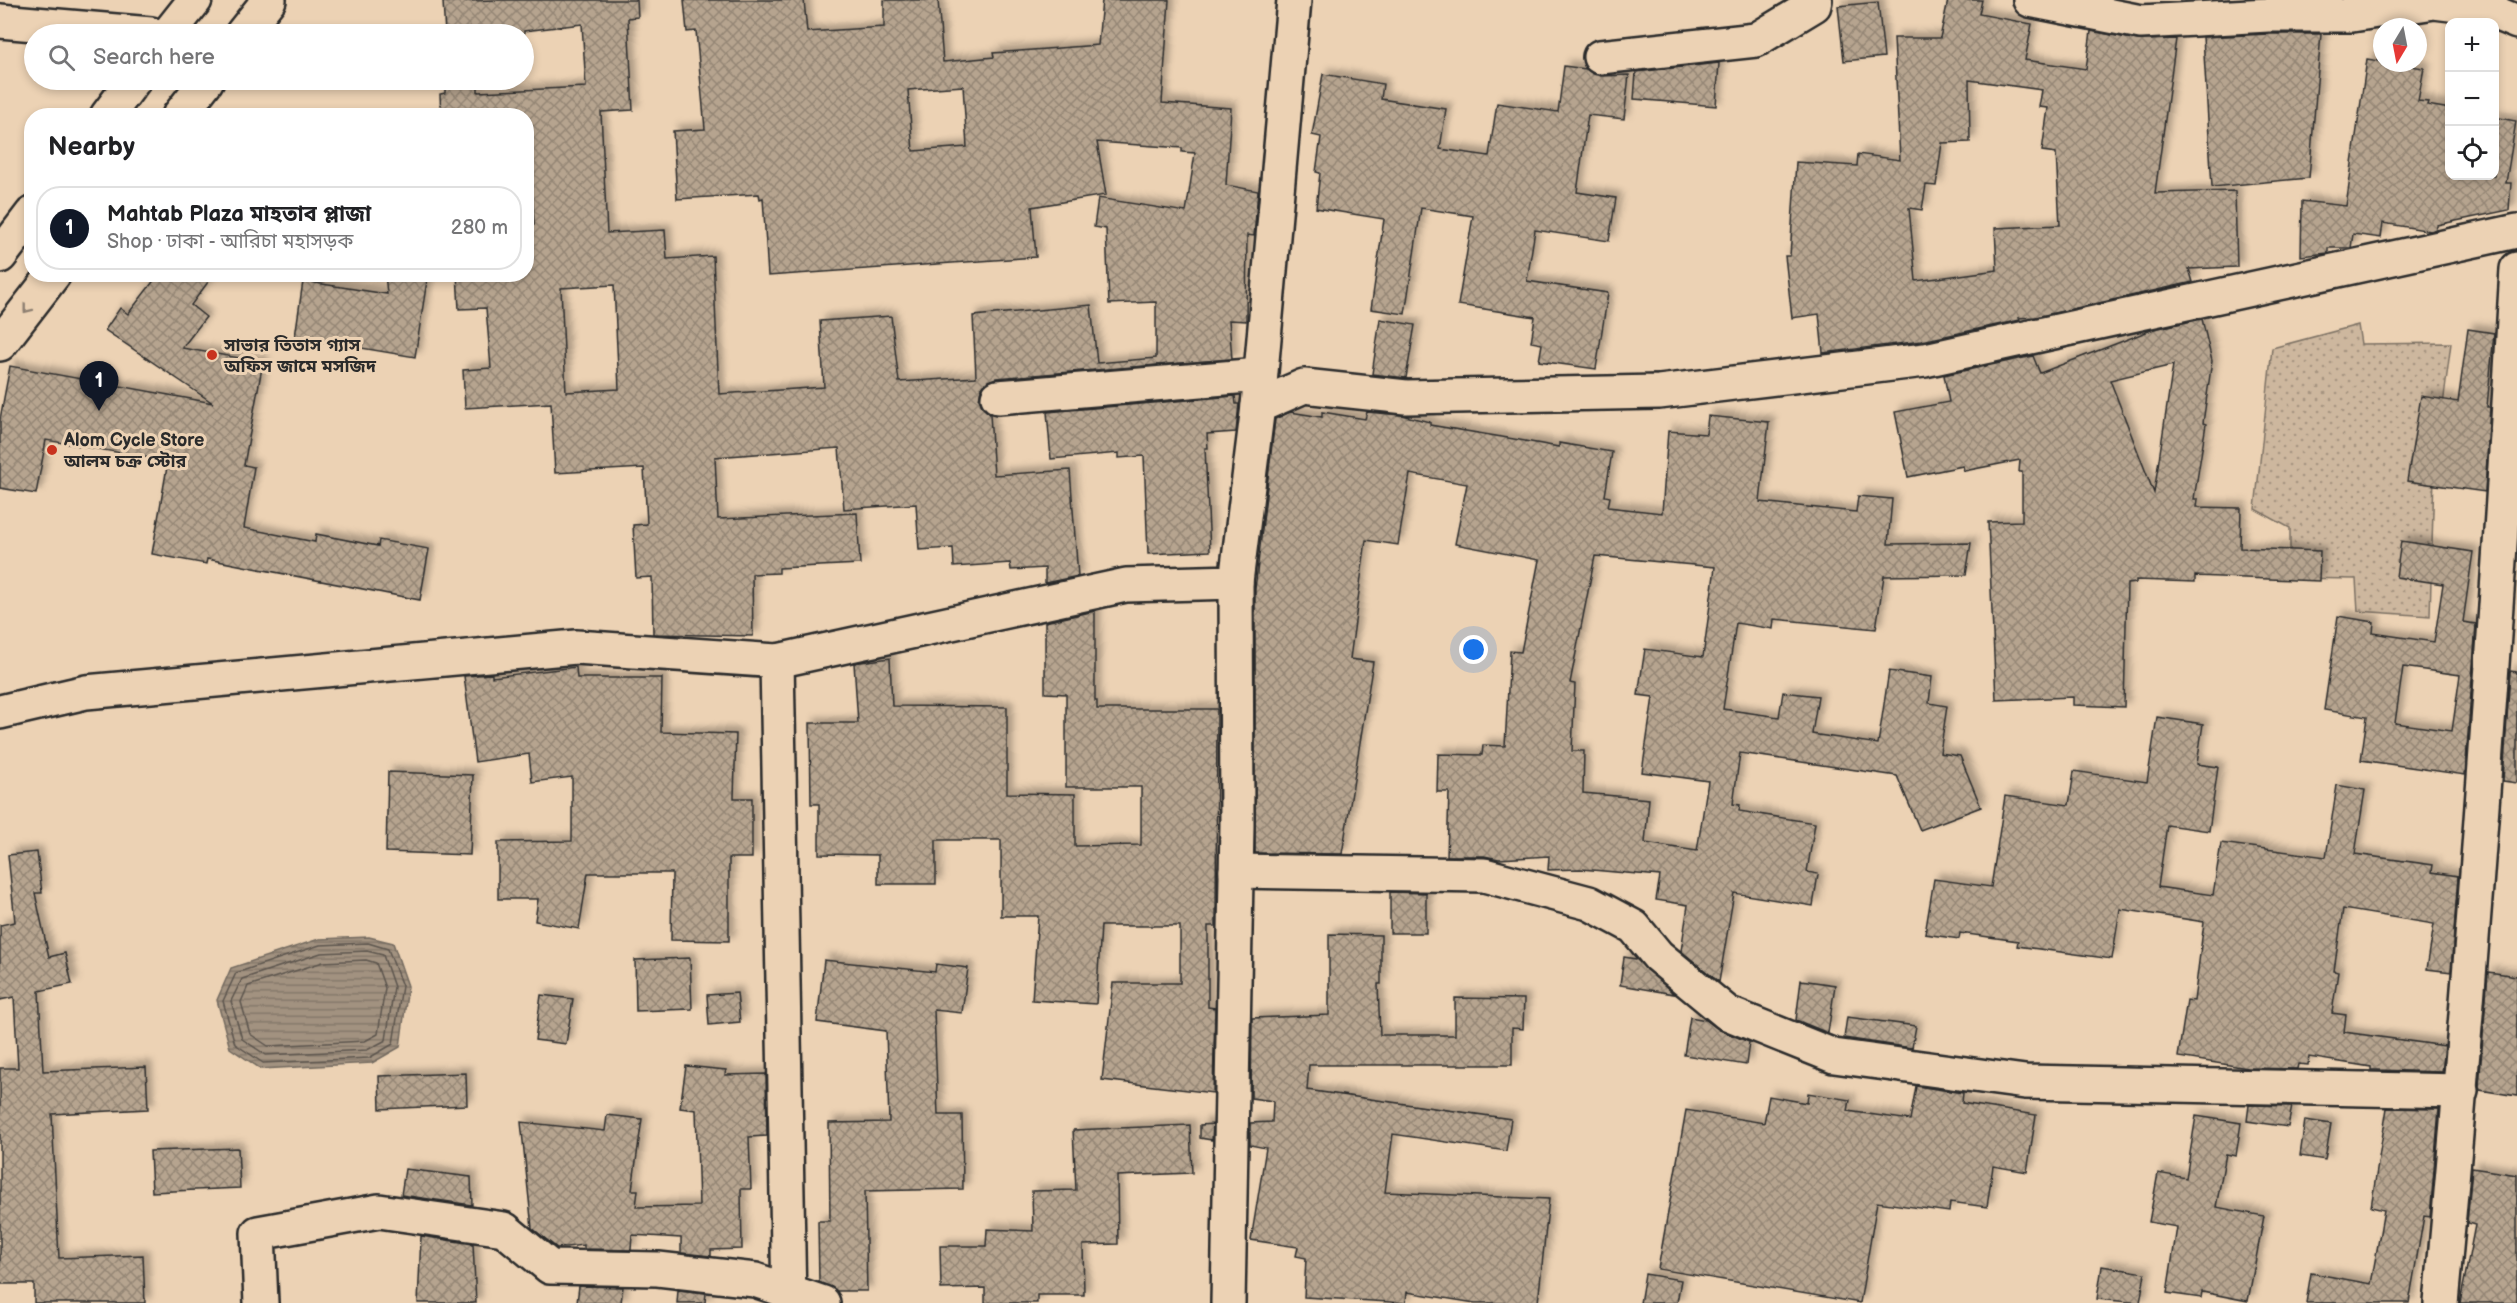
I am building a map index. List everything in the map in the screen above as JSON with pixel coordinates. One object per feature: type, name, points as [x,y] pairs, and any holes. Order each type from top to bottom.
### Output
[{"type":"main road","points":[[176,24],[195,0]]},
{"type":"main road","points":[[250,24],[269,0]]},
{"type":"main road","points":[[1228,1303],[1236,871],[1236,582],[1259,391],[1294,0]]},
{"type":"main road","points":[[1600,57],[1756,40],[1814,4],[1815,0]]},
{"type":"main road","points":[[2030,0],[2141,22],[2268,15],[2352,15],[2434,2],[2483,8],[2517,22]]},
{"type":"main road","points":[[0,21],[35,24]]},
{"type":"main road","points":[[112,108],[126,90]]},
{"type":"main road","points":[[185,108],[199,90]]},
{"type":"main road","points":[[0,256],[24,224]]},
{"type":"main road","points":[[998,397],[1259,391],[1304,386],[1406,397],[1659,392],[1925,360],[2172,304],[2517,231]]},
{"type":"main road","points":[[2441,1303],[2461,1091],[2494,650],[2517,269]]},
{"type":"main road","points":[[0,344],[48,282]]},
{"type":"main road","points":[[0,712],[87,693],[576,647],[777,661],[1126,585],[1236,582]]},
{"type":"main road","points":[[777,661],[788,1297]]},
{"type":"main road","points":[[1236,871],[1484,875],[1589,903],[1634,927],[1658,956],[1727,1013],[1834,1056],[2025,1082],[2461,1091]]},
{"type":"main road","points":[[261,1303],[258,1233],[379,1211],[504,1229],[550,1267],[658,1269],[754,1280],[788,1297],[823,1303]]},
{"type":"shaded area","points":[[2358,325],[2361,344],[2451,343],[2434,475],[2430,616],[2358,611],[2356,579],[2290,578],[2290,528],[2255,509],[2272,348]]},
{"type":"water","points":[[369,937],[393,943],[408,986],[400,1047],[372,1063],[261,1069],[230,1048],[217,1000],[231,968],[319,939]]},
{"type":"building","points":[[637,0],[638,17],[628,18],[633,110],[601,112],[607,233],[665,230],[667,259],[713,256],[719,394],[824,387],[820,321],[891,316],[899,382],[976,377],[973,316],[1091,305],[1097,363],[1156,358],[1156,302],[1109,304],[1106,229],[1094,227],[1098,198],[1186,212],[1195,153],[1182,152],[1182,148],[1097,142],[1106,195],[1032,207],[1036,257],[768,276],[763,198],[760,199],[759,194],[677,199],[673,131],[705,129],[696,31],[687,32],[684,0],[804,0],[807,32],[884,27],[884,0],[938,0],[943,62],[994,57],[993,53],[1098,45],[1102,0],[1169,0],[1162,103],[1231,108],[1226,185],[1258,191],[1254,236],[1247,235],[1246,321],[1229,320],[1232,359],[996,378],[988,381],[981,389],[979,399],[983,408],[990,414],[994,475],[1070,470],[1078,576],[1045,583],[1045,568],[1011,570],[1010,563],[954,567],[953,548],[919,550],[916,504],[844,509],[839,448],[715,457],[718,519],[857,513],[860,564],[779,568],[779,573],[752,574],[753,636],[653,634],[652,577],[636,578],[633,525],[647,524],[644,468],[555,473],[551,403],[465,408],[463,370],[491,368],[486,308],[459,309],[457,282],[534,282],[534,108],[441,108],[440,94],[445,93],[445,90],[478,90],[478,92],[586,87],[582,24],[534,30],[534,24],[444,24],[443,2]],"holes":[[[963,86],[967,147],[913,151],[908,90]],[[614,285],[619,389],[566,392],[561,288]]]},
{"type":"building","points":[[1948,0],[1982,0],[1979,14],[2032,24],[2025,60],[2086,69],[2091,31],[2138,40],[2176,39],[2155,193],[2235,191],[2237,267],[2189,269],[2193,282],[2036,317],[2019,318],[2020,320],[1922,341],[1823,353],[1819,314],[1792,318],[1785,256],[1790,256],[1796,162],[1857,166],[1858,154],[1900,160],[1894,38],[1940,38]],"holes":[[[1969,80],[2042,90],[2039,107],[2048,108],[2042,151],[2056,153],[2060,225],[1995,228],[1997,270],[1916,281],[1909,208],[1922,210],[1926,185],[1936,186],[1942,143],[1970,142]]]},
{"type":"building","points":[[1878,2],[1884,57],[1844,61],[1838,6]]},
{"type":"building","points":[[2321,34],[2309,178],[2212,187],[2203,37]]},
{"type":"building","points":[[2367,59],[2373,60],[2373,72],[2423,72],[2418,101],[2445,108],[2445,180],[2499,180],[2499,118],[2516,121],[2506,183],[2511,183],[2509,210],[2437,225],[2436,229],[2431,231],[2383,223],[2381,238],[2353,234],[2351,248],[2328,248],[2328,253],[2301,256],[2302,201],[2346,206]]},
{"type":"building","points":[[1719,63],[1716,106],[1634,99],[1636,72]]},
{"type":"building","points":[[1564,66],[1586,69],[1601,76],[1629,75],[1624,119],[1588,115],[1577,192],[1616,198],[1609,241],[1535,230],[1527,281],[1608,293],[1596,369],[1539,361],[1542,344],[1531,342],[1535,317],[1458,305],[1473,216],[1421,208],[1405,314],[1371,309],[1384,219],[1316,208],[1320,173],[1316,172],[1321,137],[1312,135],[1323,74],[1383,84],[1381,99],[1446,109],[1440,149],[1489,156],[1497,103],[1558,112]]},
{"type":"building","points":[[153,282],[208,282],[191,305],[206,317],[182,348],[263,362],[244,465],[254,467],[244,528],[315,542],[316,534],[378,546],[379,540],[429,549],[420,600],[207,559],[206,564],[152,554],[168,461],[46,440],[36,494],[0,488],[0,419],[10,366],[213,403],[105,330],[120,308],[128,314]]},
{"type":"building","points":[[303,282],[387,294],[386,282],[427,282],[415,357],[295,337]]},
{"type":"building","points":[[1380,319],[1415,325],[1406,378],[1372,374]]},
{"type":"building","points":[[2202,319],[2212,361],[2203,423],[2206,424],[2194,499],[2198,499],[2197,507],[2241,508],[2240,548],[2320,551],[2319,581],[2195,576],[2195,582],[2136,580],[2136,583],[2127,584],[2124,707],[2073,705],[2073,697],[1996,700],[1988,522],[2022,521],[2020,460],[1964,471],[1963,466],[1908,477],[1895,412],[1949,402],[1944,375],[2033,356],[2040,373],[2154,329]],"holes":[[[2173,365],[2154,493],[2110,380]]]},
{"type":"building","points":[[2468,329],[2494,333],[2487,407],[2490,407],[2485,492],[2407,481],[2421,396],[2458,402]]},
{"type":"building","points":[[1235,396],[1236,404],[1239,404],[1236,432],[1207,434],[1208,448],[1205,448],[1210,551],[1148,554],[1144,456],[1119,458],[1119,453],[1051,459],[1047,412]]},
{"type":"building","points":[[1290,412],[1322,417],[1322,412],[1365,419],[1367,412],[1401,415],[1430,422],[1430,425],[1559,447],[1559,443],[1612,452],[1605,496],[1610,497],[1608,507],[1662,513],[1668,431],[1706,434],[1708,416],[1769,422],[1760,502],[1856,512],[1858,496],[1892,499],[1888,544],[1971,543],[1966,575],[1884,576],[1876,629],[1774,619],[1773,629],[1736,623],[1723,709],[1779,717],[1783,692],[1818,696],[1812,734],[1878,744],[1889,671],[1932,677],[1929,703],[1947,706],[1940,753],[1960,756],[1981,807],[1920,830],[1897,776],[1740,753],[1733,804],[1740,805],[1739,811],[1815,823],[1807,872],[1818,874],[1813,906],[1734,893],[1719,982],[1681,951],[1688,905],[1656,900],[1660,876],[1581,869],[1548,870],[1549,856],[1499,859],[1484,856],[1447,856],[1449,792],[1437,792],[1438,754],[1482,755],[1483,745],[1505,746],[1510,651],[1521,652],[1539,560],[1455,544],[1467,484],[1410,474],[1398,545],[1366,540],[1350,659],[1373,662],[1342,854],[1255,853],[1255,589],[1275,419]],"holes":[[[1595,556],[1715,567],[1703,657],[1645,649],[1638,695],[1653,697],[1642,772],[1708,781],[1697,851],[1645,843],[1649,799],[1583,793],[1584,751],[1572,751],[1575,684],[1570,683]]]},
{"type":"building","points":[[2401,541],[2473,552],[2463,622],[2476,624],[2465,775],[2361,760],[2367,717],[2324,710],[2338,616],[2374,622],[2373,633],[2434,642],[2443,584],[2396,577]],"holes":[[[2403,667],[2460,675],[2452,731],[2395,723]]]},
{"type":"building","points":[[1095,611],[1095,701],[1097,701],[1097,709],[1217,709],[1216,926],[1208,926],[1208,1007],[1215,1008],[1213,1093],[1102,1080],[1113,983],[1180,983],[1180,926],[1101,926],[1096,1004],[1032,1000],[1038,916],[1001,916],[1001,840],[936,840],[936,884],[878,884],[878,855],[819,854],[819,804],[811,804],[810,723],[858,723],[854,663],[890,658],[892,706],[1007,707],[1007,793],[1075,794],[1075,846],[1141,845],[1141,787],[1066,787],[1066,694],[1045,693],[1045,622]]},
{"type":"building","points":[[576,667],[577,678],[662,678],[661,732],[736,734],[734,798],[752,798],[752,858],[729,858],[729,941],[671,940],[672,873],[588,873],[579,929],[535,921],[538,899],[498,899],[498,842],[572,841],[572,777],[532,782],[529,754],[475,762],[464,676],[492,674],[492,677]]},
{"type":"building","points":[[2510,671],[2517,672],[2517,783],[2503,781]]},
{"type":"building","points":[[2157,717],[2203,724],[2197,764],[2218,767],[2209,831],[2167,825],[2158,887],[2213,895],[2221,843],[2326,857],[2337,785],[2365,790],[2355,854],[2433,865],[2432,872],[2458,876],[2451,972],[2427,969],[2434,924],[2343,909],[2334,971],[2338,972],[2332,1013],[2346,1015],[2344,1032],[2445,1046],[2442,1072],[2371,1070],[2371,1067],[2309,1057],[2308,1065],[2298,1064],[2297,1069],[2248,1068],[2178,1057],[2187,1000],[2194,1001],[2204,922],[2120,909],[2112,959],[2017,946],[2018,941],[1960,933],[1959,939],[1925,934],[1934,879],[1991,887],[2005,796],[2069,805],[2074,771],[2147,782]]},
{"type":"building","points":[[388,772],[473,775],[470,855],[386,852]]},
{"type":"building","points":[[37,852],[42,893],[35,893],[49,957],[65,953],[72,984],[39,991],[43,1071],[146,1067],[148,1109],[52,1114],[59,1258],[143,1255],[145,1303],[34,1303],[34,1284],[0,1284],[0,1068],[18,1068],[14,997],[0,1000],[0,925],[15,922],[8,855]]},
{"type":"building","points":[[1390,892],[1426,893],[1426,933],[1390,933]]},
{"type":"building","points":[[1329,934],[1381,935],[1381,984],[1378,984],[1380,1035],[1455,1035],[1455,998],[1524,999],[1523,1029],[1512,1028],[1512,1065],[1309,1065],[1307,1090],[1511,1119],[1506,1151],[1393,1134],[1385,1192],[1549,1199],[1538,1303],[1475,1303],[1407,1292],[1406,1303],[1304,1297],[1306,1258],[1296,1256],[1298,1247],[1251,1240],[1266,1148],[1250,1145],[1250,1123],[1272,1122],[1273,1101],[1251,1098],[1252,1018],[1329,1015]]},
{"type":"building","points":[[1624,957],[1636,959],[1674,994],[1620,985]]},
{"type":"building","points":[[690,958],[692,1009],[636,1011],[635,960]]},
{"type":"building","points":[[824,960],[935,972],[936,964],[968,968],[962,1013],[934,1010],[938,1115],[962,1115],[963,1189],[865,1191],[867,1291],[837,1291],[819,1282],[818,1221],[830,1221],[829,1123],[889,1122],[886,1031],[817,1022]]},
{"type":"building","points":[[2488,972],[2517,976],[2517,1096],[2480,1090],[2479,1087]]},
{"type":"building","points":[[1801,980],[1835,985],[1828,1033],[1796,1020]]},
{"type":"building","points":[[737,993],[740,1022],[709,1025],[707,995]]},
{"type":"building","points":[[541,995],[573,999],[566,1044],[535,1040]]},
{"type":"building","points":[[1690,1017],[1706,1020],[1720,1030],[1749,1042],[1746,1065],[1684,1055]]},
{"type":"building","points":[[1847,1017],[1916,1026],[1912,1048],[1844,1038]]},
{"type":"building","points":[[686,1066],[726,1070],[725,1075],[766,1074],[767,1136],[749,1137],[751,1189],[741,1189],[742,1249],[711,1250],[711,1256],[681,1253],[681,1238],[632,1235],[631,1250],[584,1249],[584,1245],[557,1248],[532,1228],[521,1122],[605,1131],[607,1115],[642,1119],[632,1190],[638,1190],[636,1207],[699,1206],[696,1110],[680,1108]]},
{"type":"building","points":[[466,1073],[467,1105],[380,1109],[379,1076]]},
{"type":"building","points":[[1916,1086],[1963,1093],[1962,1103],[2036,1115],[2027,1172],[1993,1166],[1987,1207],[1950,1202],[1949,1212],[1877,1202],[1860,1303],[1658,1269],[1686,1110],[1764,1123],[1769,1096],[1807,1103],[1808,1093],[1850,1100],[1848,1111],[1910,1120]]},
{"type":"building","points":[[2249,1105],[2292,1106],[2288,1127],[2247,1121]]},
{"type":"building","points":[[2387,1108],[2439,1109],[2430,1217],[2424,1216],[2409,1303],[2306,1303],[2311,1273],[2371,1284],[2384,1210],[2371,1207]]},
{"type":"building","points":[[2196,1116],[2241,1123],[2236,1156],[2226,1154],[2216,1207],[2264,1216],[2248,1301],[2202,1292],[2201,1298],[2167,1293],[2177,1227],[2149,1222],[2158,1173],[2186,1178]]},
{"type":"building","points":[[2305,1120],[2331,1124],[2325,1160],[2300,1156]]},
{"type":"building","points":[[1213,1124],[1212,1140],[1200,1138],[1200,1125]]},
{"type":"building","points":[[1190,1125],[1192,1173],[1117,1176],[1118,1244],[1083,1245],[1084,1295],[1037,1295],[1037,1303],[985,1303],[985,1288],[941,1289],[940,1246],[986,1246],[987,1229],[1033,1231],[1032,1191],[1076,1190],[1073,1130]]},
{"type":"building","points":[[238,1148],[240,1188],[152,1192],[150,1151]]},
{"type":"building","points":[[2472,1168],[2517,1175],[2517,1303],[2460,1303],[2475,1225],[2467,1223]]},
{"type":"building","points":[[405,1169],[471,1177],[472,1205],[401,1195]]},
{"type":"building","points":[[421,1236],[473,1244],[476,1303],[418,1303]]},
{"type":"building","points":[[2102,1266],[2145,1273],[2140,1303],[2097,1299]]},
{"type":"building","points":[[1645,1274],[1681,1280],[1677,1303],[1640,1303]]},
{"type":"building","points":[[579,1286],[623,1287],[621,1303],[577,1303]]},
{"type":"building","points":[[678,1290],[706,1293],[705,1303],[677,1303]]},
{"type":"place","name":"সাভার তিতাস গ্যাস অফিস জামে মসজিদ","points":[[212,355]]},
{"type":"place","name":"Mahtab Plaza মাহতাব প্লাজা","points":[[99,411]]},
{"type":"place","name":"Alom Cycle Store আলম চক্র স্টোর","points":[[52,450]]}]
